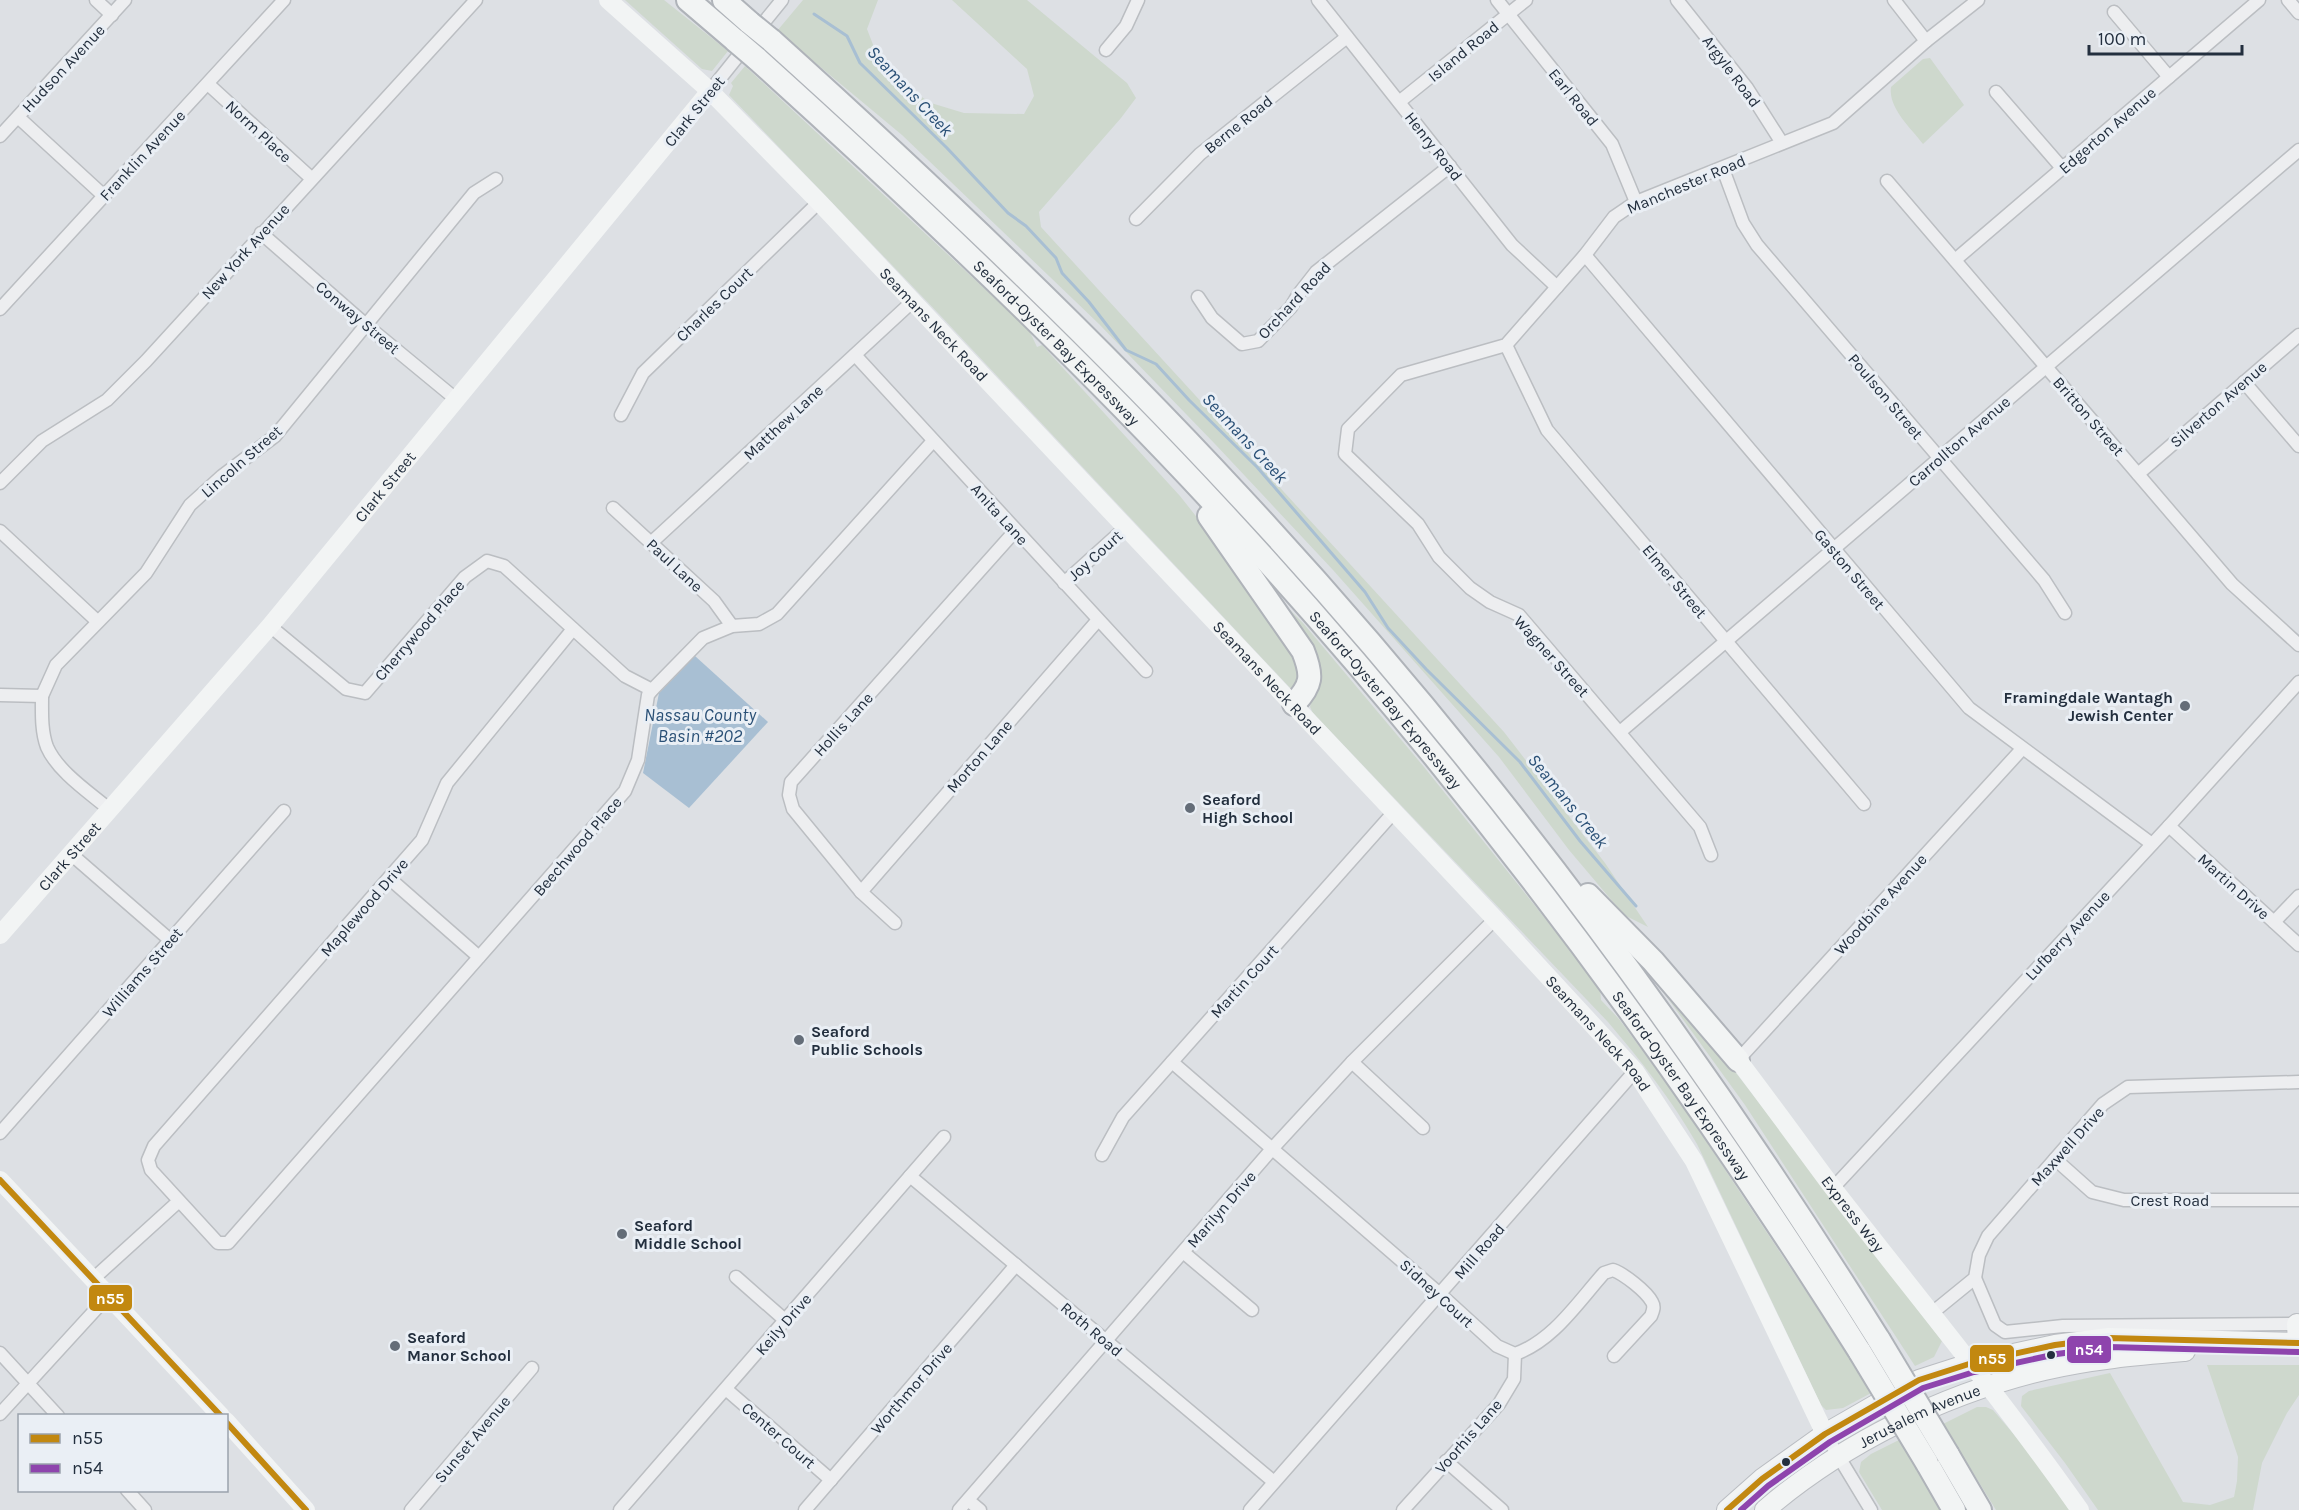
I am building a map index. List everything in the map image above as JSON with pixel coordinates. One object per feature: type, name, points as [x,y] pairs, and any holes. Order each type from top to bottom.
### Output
[{"type":"highway","name":"Seaford-Oyster Bay Expressway","points":[[688,0],[756,58],[952,237],[1231,521],[1346,651],[1407,723],[1574,934],[1683,1084],[1778,1223],[1860,1352],[1937,1459],[1980,1510]]},
{"type":"highway","name":"Seaford-Oyster Bay Expressway","points":[[724,0],[889,146],[1000,251],[1174,428],[1311,576],[1417,699],[1592,920],[1702,1071],[1797,1210],[1879,1340],[1937,1459],[1954,1510]]},
{"type":"highway","points":[[1157,444],[1303,651],[1310,667],[1310,683],[1294,704]]},
{"type":"highway","points":[[1482,779],[1590,897],[1653,961],[1738,1060]]},
{"type":"main road","name":"Jerusalem Avenue","points":[[1727,1510],[1762,1479],[1825,1434],[1919,1380],[1972,1363],[2109,1332],[2271,1343]]},
{"type":"main road","name":"Jerusalem Avenue","points":[[1765,1510],[1788,1490],[1856,1444],[1953,1399],[1990,1386],[2045,1370],[2122,1357],[2271,1343],[2298,1334]]},
{"type":"street","points":[[96,0],[112,15]]},
{"type":"street","name":"Hudson Avenue","points":[[0,136],[126,0]]},
{"type":"street","name":"Franklin Avenue","points":[[0,309],[284,0]]},
{"type":"street","name":"New York Avenue","points":[[0,483],[42,441],[107,400],[146,361],[476,0]]},
{"type":"street","name":"Seamans Neck Road","points":[[608,0],[710,91],[819,202],[1496,919],[1635,1071],[1694,1161],[1825,1434]]},
{"type":"street","name":"Clark Street","points":[[0,935],[270,626],[760,30],[782,0]]},
{"type":"street","points":[[1106,50],[1126,26],[1138,0]]},
{"type":"street","name":"Henry Road","points":[[1318,0],[1512,245],[1557,286]]},
{"type":"street","name":"Earl Road","points":[[1497,0],[1612,144],[1636,202]]},
{"type":"street","name":"Island Road","points":[[1399,102],[1526,0]]},
{"type":"street","name":"Argyle Road","points":[[1677,0],[1747,88],[1782,143]]},
{"type":"street","points":[[1894,0],[1926,41]]},
{"type":"street","name":"Manchester Road","points":[[1506,345],[1585,255],[1614,217],[1636,202],[1833,123],[1926,41],[1978,0]]},
{"type":"street","name":"Edgerton Avenue","points":[[1955,260],[2259,0]]},
{"type":"street","points":[[2288,0],[2299,13]]},
{"type":"street","points":[[2114,12],[2169,77]]},
{"type":"street","name":"Berne Road","points":[[1136,219],[1200,154],[1347,37]]},
{"type":"street","name":"Norm Place","points":[[208,84],[311,178]]},
{"type":"street","points":[[1996,92],[2062,168]]},
{"type":"street","points":[[18,117],[104,196]]},
{"type":"street","name":"Carrollton Avenue","points":[[1620,732],[2299,150]]},
{"type":"street","name":"Orchard Road","points":[[1198,297],[1212,318],[1242,344],[1258,341],[1291,307],[1316,272],[1450,166]]},
{"type":"street","name":"Poulson Street","points":[[1723,169],[1743,222],[1757,245],[2044,580],[2065,614]]},
{"type":"street","name":"Lincoln Street","points":[[110,810],[69,776],[47,748],[42,724],[42,696],[56,665],[146,573],[190,505],[222,476],[275,436],[474,193],[496,179]]},
{"type":"street","name":"Britton Street","points":[[1887,181],[2232,584],[2299,645]]},
{"type":"street","name":"Charles Court","points":[[621,415],[643,373],[819,202]]},
{"type":"street","name":"Conway Street","points":[[261,233],[366,325],[457,400]]},
{"type":"street","name":"Gaston Street","points":[[1585,255],[1969,708],[2152,844]]},
{"type":"street","name":"Matthew Lane","points":[[652,542],[913,301]]},
{"type":"street","name":"Silverton Avenue","points":[[2138,474],[2299,335]]},
{"type":"street","name":"Wagner Street","points":[[1506,345],[1401,375],[1348,429],[1345,453],[1418,524],[1439,557],[1470,588],[1490,602],[1519,615],[1700,827],[1711,855]]},
{"type":"street","name":"Elmer Street","points":[[1506,345],[1547,430],[1864,804]]},
{"type":"street","name":"Anita Lane","points":[[855,355],[1146,671]]},
{"type":"street","points":[[2244,382],[2299,446]]},
{"type":"street","name":"Beechwood Place","points":[[179,1201],[218,1243],[228,1243],[626,791],[638,760],[648,695],[652,690],[703,638],[732,626],[759,624],[777,614],[933,441]]},
{"type":"street","name":"Paul Lane","points":[[613,508],[714,601],[732,626]]},
{"type":"street","name":"Joy Court","points":[[1064,583],[1126,527]]},
{"type":"street","points":[[0,531],[98,621]]},
{"type":"street","name":"Hollis Lane","points":[[895,923],[861,892],[793,809],[789,795],[791,782],[1015,531]]},
{"type":"street","name":"Cherrywood Place","points":[[270,626],[346,689],[365,693],[465,576],[487,561],[504,566],[626,676],[652,690]]},
{"type":"street","name":"Morton Lane","points":[[861,892],[1098,620]]},
{"type":"street","name":"Maplewood Drive","points":[[179,1201],[155,1174],[148,1160],[154,1146],[422,840],[447,783],[573,629]]},
{"type":"street","name":"Lufberry Avenue","points":[[1833,1188],[2169,826],[2299,682]]},
{"type":"street","points":[[0,695],[42,696]]},
{"type":"street","name":"Woodbine Avenue","points":[[1738,1060],[2022,749]]},
{"type":"street","name":"Williams Street","points":[[0,1133],[284,811]]},
{"type":"street","name":"Martin Court","points":[[1102,1155],[1123,1117],[1394,812]]},
{"type":"street","name":"Martin Drive","points":[[2169,826],[2299,945]]},
{"type":"street","points":[[71,854],[170,940]]},
{"type":"street","points":[[389,878],[479,957]]},
{"type":"street","points":[[2274,922],[2299,896]]},
{"type":"street","name":"Marilyn Drive","points":[[959,1510],[1272,1149],[1352,1062],[1496,919]]},
{"type":"street","name":"Express Way","points":[[1738,1060],[1833,1188],[1972,1363]]},
{"type":"street","name":"Sidney Court","points":[[1172,1062],[1497,1346],[1515,1354]]},
{"type":"street","points":[[1352,1062],[1423,1128]]},
{"type":"street","name":"Mill Road","points":[[1250,1510],[1441,1295],[1635,1071]]},
{"type":"street","name":"Maxwell Drive","points":[[1975,1278],[1979,1255],[1988,1236],[2103,1104],[2128,1087],[2299,1082]]},
{"type":"street","name":"Keily Drive","points":[[620,1510],[944,1137]]},
{"type":"street","name":"Crest Road","points":[[2055,1159],[2092,1192],[2124,1200],[2299,1200]]},
{"type":"street","name":"Roth Road","points":[[910,1176],[1274,1482]]},
{"type":"street","points":[[0,1179],[219,1414]]},
{"type":"street","points":[[93,1279],[179,1201]]},
{"type":"street","points":[[1183,1252],[1252,1310]]},
{"type":"street","name":"Worthmor Drive","points":[[806,1510],[1016,1265]]},
{"type":"street","points":[[1515,1354],[1529,1349],[1548,1336],[1604,1274],[1613,1270],[1622,1274],[1651,1300],[1654,1308],[1652,1316],[1614,1356]]},
{"type":"street","points":[[736,1278],[786,1321]]},
{"type":"street","points":[[1932,1313],[1975,1278],[1995,1324],[2005,1332],[2063,1326],[2109,1332],[2298,1334]]},
{"type":"street","points":[[0,1414],[108,1296]]},
{"type":"street","points":[[0,1353],[56,1414]]},
{"type":"street","name":"Voorhis Lane","points":[[1403,1510],[1499,1404],[1514,1379],[1515,1354]]},
{"type":"street","points":[[1972,1363],[2080,1510]]},
{"type":"street","name":"Sunset Avenue","points":[[411,1510],[532,1368]]},
{"type":"street","name":"Center Court","points":[[727,1389],[831,1480]]},
{"type":"street","points":[[228,1423],[306,1510]]},
{"type":"street","points":[[1825,1434],[1870,1510]]},
{"type":"street","points":[[1446,1461],[1502,1510]]},
{"type":"street","points":[[128,1492],[146,1510]]},
{"type":"street","points":[[968,1500],[980,1510]]},
{"type":"shaded area","points":[[625,0],[664,0],[728,51],[712,71],[702,69]]},
{"type":"shaded area","points":[[803,0],[878,0],[867,29],[877,55],[900,83],[931,103],[964,113],[1024,114],[1034,96],[1027,69],[952,0],[1027,0],[1127,83],[1136,98],[1039,212],[1041,227],[1504,732],[1605,863],[1648,927],[1624,915],[1569,850],[1499,757],[1333,570],[1099,324],[902,135],[777,31]]},
{"type":"shaded area","points":[[1930,58],[1964,105],[1923,144],[1893,103],[1891,87],[1923,59]]},
{"type":"shaded area","points":[[745,66],[1029,330],[1037,347],[1042,345],[1180,496],[1214,539],[1307,668],[1293,691],[938,313],[729,95],[733,86],[731,83]]},
{"type":"shaded area","points":[[1275,595],[1303,623],[1424,767],[1600,987],[1601,1000],[1619,1019],[1678,1099],[1873,1392],[1843,1408],[1826,1410],[1821,1405],[1697,1144],[1677,1112],[1608,1022],[1313,713],[1310,707],[1312,699]]},
{"type":"shaded area","points":[[1632,949],[1733,1069],[1942,1341],[1934,1357],[1915,1366],[1745,1105]]},
{"type":"shaded area","points":[[2207,1365],[2299,1365],[2299,1395],[2287,1413],[2262,1463],[2253,1510],[2098,1510],[2021,1406],[2022,1396],[2029,1391],[2110,1373],[2183,1502],[2210,1505],[2234,1497],[2238,1457]]},
{"type":"shaded area","points":[[1977,1407],[1993,1410],[2036,1460],[2069,1510],[1996,1510],[1943,1424]]},
{"type":"shaded area","points":[[1901,1439],[1941,1510],[1882,1510],[1859,1472],[1861,1462],[1871,1454]]},
{"type":"water","name":"Nassau County Basin #202","points":[[695,656],[768,722],[689,808],[643,773],[659,693]]},
{"type":"waterway","name":"Seamans Creek","points":[[814,14],[847,36],[860,63],[947,148],[1008,213],[1026,226],[1056,258],[1062,273],[1089,302],[1126,350],[1156,364],[1257,467],[1365,592],[1388,628],[1520,762],[1580,841],[1636,906]]},
{"type":"transit line","name":"n55","points":[[0,1180],[219,1414]]},
{"type":"transit line","name":"n55","points":[[1727,1510],[1762,1479],[1825,1434],[1919,1380],[1972,1363],[2055,1345],[2109,1338],[2299,1343]]},
{"type":"transit line","name":"n54","points":[[1741,1510],[1768,1486],[1830,1442],[1923,1388],[1974,1372],[2057,1354],[2109,1347],[2299,1352]]},
{"type":"transit line","name":"n55","points":[[228,1424],[306,1510]]},
{"type":"place","name":"Framingdale Wantagh Jewish Center","points":[[2185,706]]},
{"type":"place","name":"Seaford High School","points":[[1190,808]]},
{"type":"place","name":"Seaford Public Schools","points":[[799,1040]]},
{"type":"place","name":"Seaford Middle School","points":[[622,1234]]},
{"type":"place","name":"Seaford Manor School","points":[[395,1346]]}]
